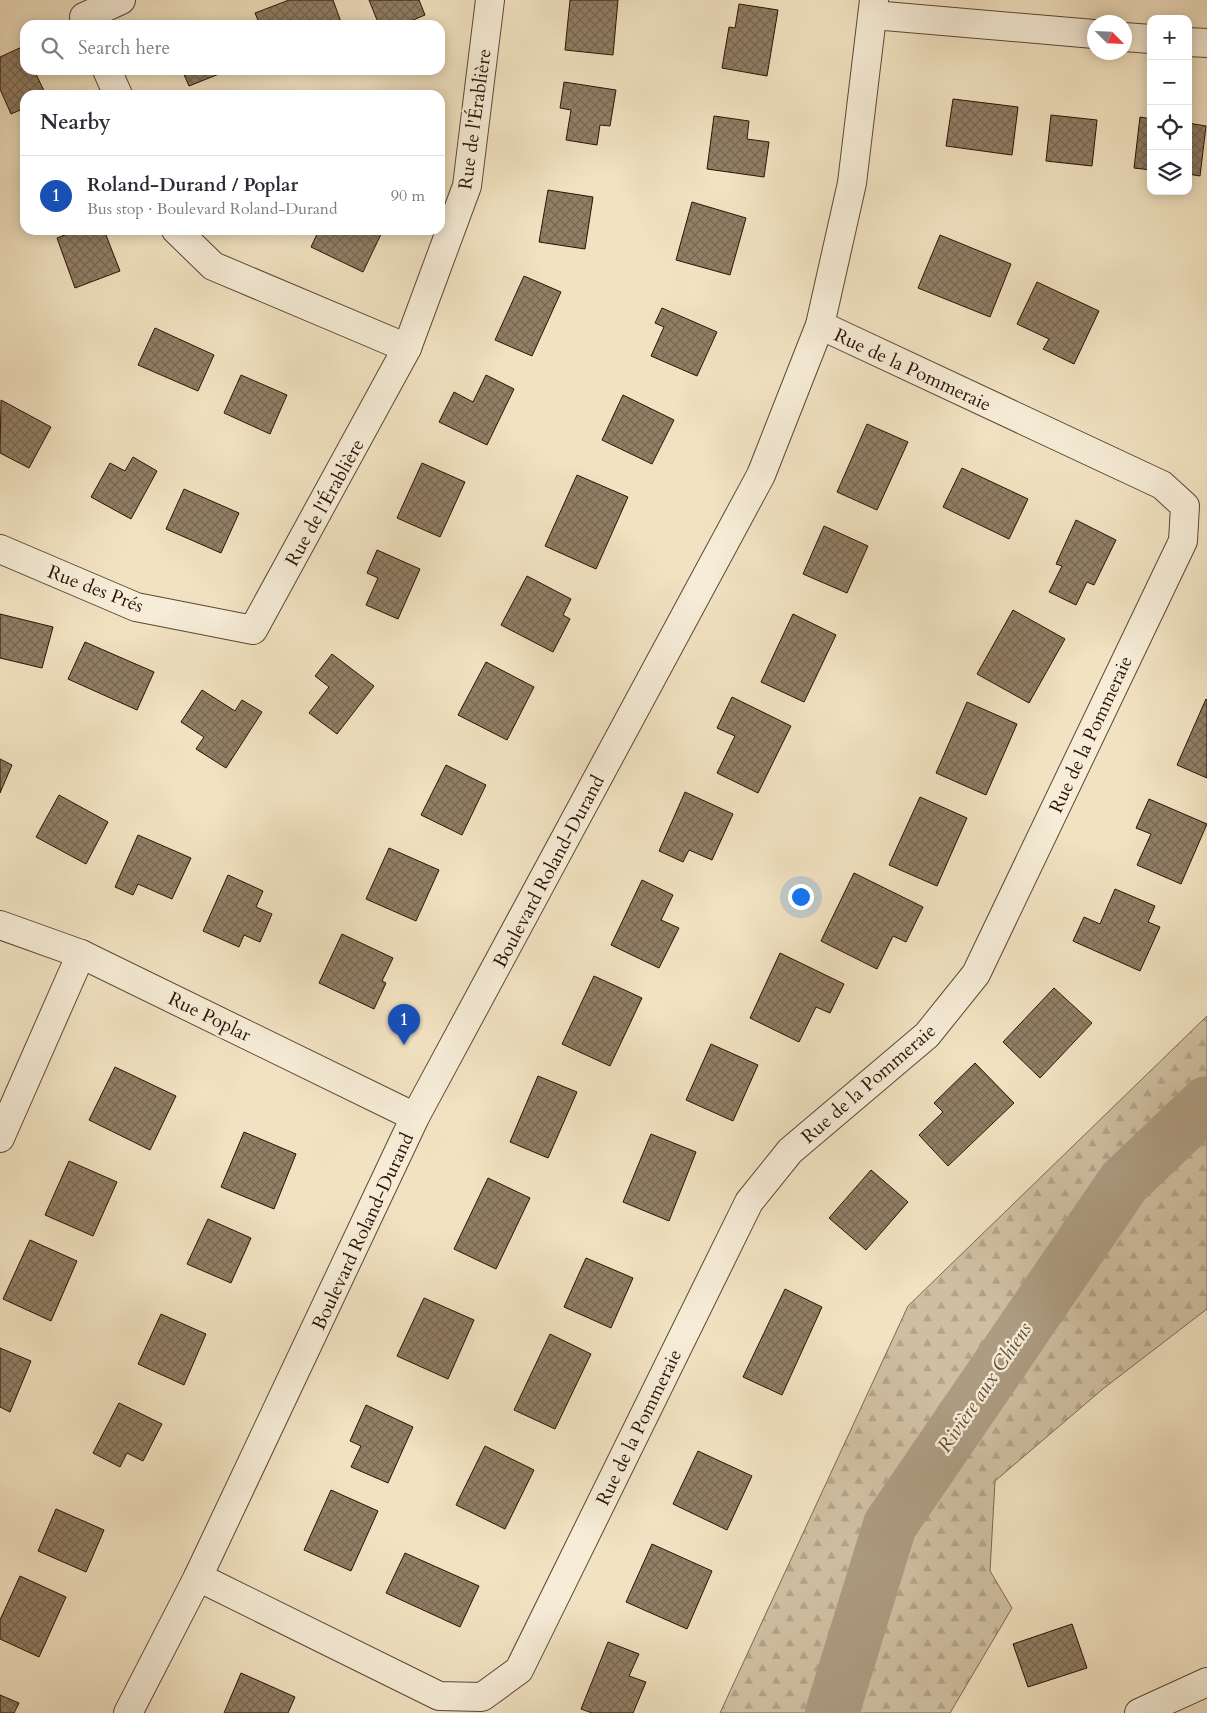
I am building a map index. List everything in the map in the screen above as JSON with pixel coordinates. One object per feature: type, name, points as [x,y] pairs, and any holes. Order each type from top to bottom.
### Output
[{"type":"street","points":[[83,14],[122,0]]},
{"type":"street","name":"Rue de l'Érablière","points":[[253,630],[407,348],[467,186],[490,0]]},
{"type":"street","points":[[873,8],[1087,33]]},
{"type":"street","name":"Boulevard Roland-Durand","points":[[128,1713],[198,1577],[415,1117],[762,475],[820,325],[852,183],[873,8]]},
{"type":"street","points":[[1132,38],[1147,39]]},
{"type":"street","points":[[1192,42],[1207,44]]},
{"type":"street","points":[[109,75],[116,90]]},
{"type":"street","points":[[181,235],[213,266],[407,348]]},
{"type":"street","name":"Rue de la Pommeraie","points":[[198,1577],[439,1696],[482,1697],[519,1670],[749,1202],[790,1151],[927,1035],[976,974],[1183,540],[1185,506],[1162,485],[820,325]]},
{"type":"street","name":"Rue des Prés","points":[[0,549],[136,607],[253,630]]},
{"type":"street","name":"Rue Poplar","points":[[0,925],[81,954],[415,1117]]},
{"type":"street","points":[[0,1138],[81,954]]},
{"type":"street","points":[[1140,1713],[1207,1682]]},
{"type":"green space","points":[[1207,1016],[1207,1309],[1104,1388],[995,1481],[990,1571],[1012,1608],[950,1713],[720,1713],[908,1306]]},
{"type":"building","points":[[289,0],[333,0],[340,20],[258,20],[255,13]]},
{"type":"building","points":[[369,0],[419,0],[425,15],[413,20],[377,20]]},
{"type":"building","points":[[570,0],[618,0],[613,55],[565,50]]},
{"type":"building","points":[[739,4],[778,10],[767,76],[722,68],[729,27],[735,28]]},
{"type":"building","points":[[20,48],[20,75],[36,75],[44,90],[20,90],[20,110],[11,114],[0,89],[0,57]]},
{"type":"building","points":[[184,75],[216,75],[189,86]]},
{"type":"building","points":[[564,82],[616,90],[610,126],[600,125],[597,145],[566,140],[571,110],[560,108]]},
{"type":"building","points":[[953,99],[1018,107],[1012,155],[946,146]]},
{"type":"building","points":[[1051,115],[1097,120],[1092,166],[1046,161]]},
{"type":"building","points":[[714,116],[749,121],[747,139],[769,142],[764,177],[707,169]]},
{"type":"building","points":[[1140,117],[1147,118],[1147,170],[1134,168]]},
{"type":"building","points":[[1192,124],[1206,126],[1200,176],[1192,175]]},
{"type":"building","points":[[548,190],[593,197],[585,249],[539,242]]},
{"type":"building","points":[[692,202],[746,218],[730,275],[676,260]]},
{"type":"building","points":[[65,235],[106,235],[120,271],[75,288],[57,238]]},
{"type":"building","points":[[317,235],[381,235],[363,272],[311,247]]},
{"type":"building","points":[[940,235],[1011,264],[990,317],[918,288]]},
{"type":"building","points":[[524,276],[561,292],[532,356],[495,340]]},
{"type":"building","points":[[1037,282],[1099,311],[1074,364],[1043,349],[1049,339],[1017,324]]},
{"type":"building","points":[[662,308],[717,332],[697,376],[651,356],[664,327],[655,323]]},
{"type":"building","points":[[155,328],[214,355],[198,391],[138,365]]},
{"type":"building","points":[[241,375],[287,395],[270,434],[224,413]]},
{"type":"building","points":[[486,375],[514,389],[487,445],[439,422],[454,392],[473,402]]},
{"type":"building","points":[[623,395],[674,420],[652,464],[602,440]]},
{"type":"building","points":[[1,400],[51,427],[29,468],[0,453]]},
{"type":"building","points":[[867,424],[908,442],[877,510],[837,492]]},
{"type":"building","points":[[133,457],[157,471],[131,519],[91,497],[110,463],[125,471]]},
{"type":"building","points":[[422,463],[465,482],[440,537],[397,518]]},
{"type":"building","points":[[962,468],[1028,499],[1009,539],[943,507]]},
{"type":"building","points":[[577,475],[628,497],[596,569],[545,546]]},
{"type":"building","points":[[184,489],[239,513],[221,553],[166,529]]},
{"type":"building","points":[[1076,520],[1116,540],[1094,585],[1087,582],[1076,605],[1049,592],[1062,566],[1056,564]]},
{"type":"building","points":[[824,526],[868,546],[847,593],[803,574]]},
{"type":"building","points":[[377,550],[420,569],[398,619],[366,605],[378,578],[367,573]]},
{"type":"building","points":[[527,576],[571,599],[563,615],[570,619],[553,652],[501,625]]},
{"type":"building","points":[[1013,610],[1065,639],[1029,703],[977,674]]},
{"type":"building","points":[[0,614],[53,627],[42,668],[0,658]]},
{"type":"building","points":[[793,614],[836,635],[804,702],[761,682]]},
{"type":"building","points":[[85,642],[154,672],[137,710],[68,679]]},
{"type":"building","points":[[332,654],[374,686],[337,734],[309,713],[329,687],[315,676]]},
{"type":"building","points":[[486,662],[534,687],[507,740],[458,715]]},
{"type":"building","points":[[202,690],[235,711],[242,700],[262,712],[226,768],[196,749],[204,737],[181,722]]},
{"type":"building","points":[[732,697],[791,726],[758,793],[717,773],[735,736],[717,728]]},
{"type":"building","points":[[1207,700],[1207,778],[1177,765]]},
{"type":"building","points":[[967,702],[1017,724],[986,795],[936,773]]},
{"type":"building","points":[[0,759],[12,765],[0,793]]},
{"type":"building","points":[[446,765],[486,785],[462,835],[421,815]]},
{"type":"building","points":[[685,792],[733,814],[712,860],[689,850],[683,862],[659,851]]},
{"type":"building","points":[[59,795],[108,822],[86,864],[36,837]]},
{"type":"building","points":[[920,797],[967,818],[937,886],[889,865]]},
{"type":"building","points":[[1149,799],[1207,824],[1181,884],[1137,865],[1151,834],[1136,828]]},
{"type":"building","points":[[138,835],[191,858],[172,899],[138,884],[133,895],[115,887]]},
{"type":"building","points":[[389,848],[439,870],[416,921],[366,899]]},
{"type":"building","points":[[854,873],[923,907],[906,942],[893,936],[877,969],[821,941]]},
{"type":"building","points":[[228,875],[263,891],[256,907],[272,914],[260,942],[244,935],[239,947],[203,931]]},
{"type":"building","points":[[642,880],[673,895],[661,920],[679,928],[659,968],[611,945]]},
{"type":"building","points":[[1115,889],[1155,906],[1148,922],[1160,927],[1140,971],[1073,941],[1084,917],[1100,924]]},
{"type":"building","points":[[342,934],[393,958],[382,981],[386,983],[374,1009],[319,983]]},
{"type":"building","points":[[780,953],[844,984],[830,1013],[816,1007],[799,1042],[750,1018]]},
{"type":"building","points":[[594,976],[642,998],[610,1066],[562,1044]]},
{"type":"building","points":[[1054,988],[1092,1023],[1040,1078],[1003,1042]]},
{"type":"building","points":[[711,1044],[758,1065],[733,1121],[686,1100]]},
{"type":"building","points":[[975,1063],[1014,1103],[948,1166],[919,1135],[943,1112],[934,1103]]},
{"type":"building","points":[[115,1067],[176,1096],[150,1150],[89,1120]]},
{"type":"building","points":[[538,1076],[577,1092],[548,1158],[510,1142]]},
{"type":"building","points":[[244,1132],[296,1154],[274,1209],[221,1187]]},
{"type":"building","points":[[651,1134],[696,1152],[669,1221],[623,1202]]},
{"type":"building","points":[[69,1161],[117,1182],[93,1236],[45,1215]]},
{"type":"building","points":[[871,1170],[908,1202],[866,1250],[829,1218]]},
{"type":"building","points":[[488,1178],[530,1198],[496,1269],[454,1249]]},
{"type":"building","points":[[208,1219],[251,1238],[231,1283],[187,1264]]},
{"type":"building","points":[[30,1240],[77,1261],[51,1321],[3,1299]]},
{"type":"building","points":[[586,1258],[633,1278],[611,1328],[564,1307]]},
{"type":"building","points":[[785,1289],[822,1307],[782,1395],[743,1377]]},
{"type":"building","points":[[424,1298],[474,1320],[448,1379],[397,1356]]},
{"type":"building","points":[[161,1314],[206,1334],[184,1385],[138,1364]]},
{"type":"building","points":[[550,1334],[591,1354],[555,1429],[514,1410]]},
{"type":"building","points":[[0,1348],[31,1361],[10,1412],[0,1407]]},
{"type":"building","points":[[119,1403],[162,1424],[143,1461],[127,1453],[120,1467],[93,1453]]},
{"type":"building","points":[[366,1405],[413,1427],[388,1483],[351,1467],[361,1446],[350,1441]]},
{"type":"building","points":[[485,1446],[534,1470],[505,1529],[456,1505]]},
{"type":"building","points":[[698,1451],[752,1476],[727,1530],[673,1504]]},
{"type":"building","points":[[331,1490],[378,1511],[351,1571],[304,1550]]},
{"type":"building","points":[[56,1509],[104,1530],[86,1572],[38,1551]]},
{"type":"building","points":[[652,1544],[712,1571],[687,1629],[626,1602]]},
{"type":"building","points":[[405,1553],[479,1586],[460,1627],[386,1593]]},
{"type":"building","points":[[20,1576],[66,1597],[39,1657],[0,1639],[0,1620]]},
{"type":"building","points":[[1072,1624],[1087,1668],[1028,1687],[1013,1644]]},
{"type":"building","points":[[608,1642],[639,1654],[629,1676],[646,1682],[633,1713],[592,1713],[581,1709]]},
{"type":"building","points":[[241,1673],[295,1697],[288,1713],[224,1713]]},
{"type":"building","points":[[0,1695],[19,1703],[14,1713],[0,1713]]},
{"type":"waterway","name":"Rivière aux Chiens","points":[[832,1713],[890,1525],[1124,1182],[1207,1103]]},
{"type":"place","name":"Roland-Durand / Poplar","points":[[404,1045]]}]
